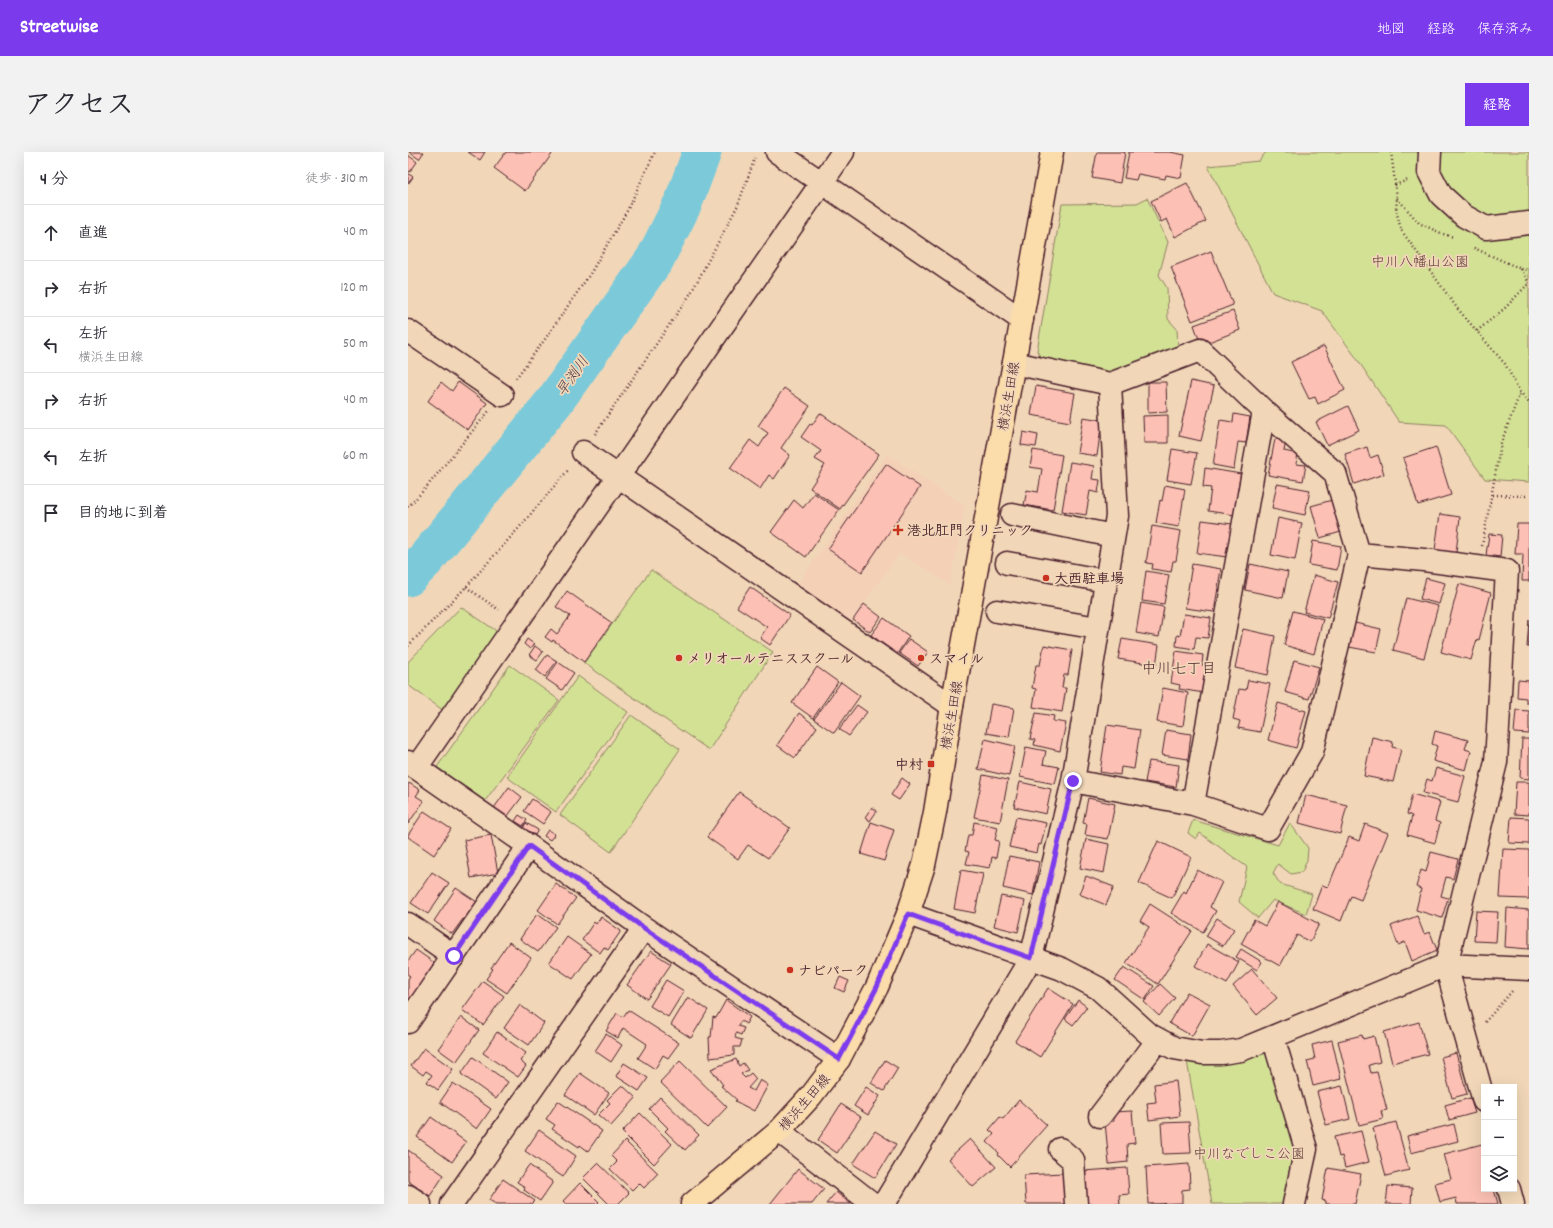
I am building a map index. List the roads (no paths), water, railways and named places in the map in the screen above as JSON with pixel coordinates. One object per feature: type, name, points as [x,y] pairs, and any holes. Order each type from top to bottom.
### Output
[{"type":"main road","name":"横浜生田線","points":[[692,1204],[779,1131],[811,1096],[839,1059],[877,987],[908,914],[924,865],[935,812],[952,706],[1052,152]]},
{"type":"street","points":[[777,152],[1022,320]]},
{"type":"street","points":[[839,1059],[644,928],[412,765],[517,623],[843,152]]},
{"type":"street","points":[[1430,152],[1429,172],[1441,195],[1464,216],[1486,228],[1529,223]]},
{"type":"street","points":[[408,331],[502,395]]},
{"type":"street","points":[[1014,364],[1110,384],[1200,350],[1264,411],[1335,473],[1359,554],[1312,752],[1268,829],[1193,804],[1073,781]]},
{"type":"street","points":[[884,1204],[1031,958],[1073,781],[1116,516],[1110,384]]},
{"type":"street","points":[[1193,804],[1264,411]]},
{"type":"street","points":[[583,452],[952,706]]},
{"type":"street","points":[[1012,515],[1113,536]]},
{"type":"street","points":[[1359,554],[1424,560],[1507,571],[1496,762],[1446,965],[1481,1090]]},
{"type":"street","points":[[1007,563],[1106,581]]},
{"type":"street","points":[[997,611],[1098,628]]},
{"type":"street","points":[[408,1022],[529,846]]},
{"type":"street","points":[[908,914],[1062,969],[1098,988],[1150,1035],[1158,1040],[1174,1048],[1202,1053],[1241,1050],[1446,965],[1529,969]]},
{"type":"street","points":[[408,924],[454,956]]},
{"type":"street","points":[[452,1204],[644,928]]},
{"type":"street","points":[[1273,1037],[1306,1150],[1294,1204]]},
{"type":"street","points":[[1100,1116],[1158,1040]]},
{"type":"street","points":[[779,1131],[873,1204]]},
{"type":"street","points":[[1060,1150],[1072,1160],[1076,1204]]},
{"type":"street","points":[[1510,1192],[1513,1204]]},
{"type":"street","points":[[408,1196],[420,1204]]},
{"type":"waterway","name":"早渕川","points":[[408,577],[425,560],[554,402],[655,259],[683,203],[702,152]]},
{"type":"place","name":"港北肛門クリニック","points":[[898,530]]},
{"type":"place","name":"大西駐車場","points":[[1046,578]]},
{"type":"place","name":"メリオールテニススクール","points":[[679,658]]},
{"type":"place","name":"スマイル","points":[[921,658]]},
{"type":"place","name":"中村","points":[[931,764]]},
{"type":"place","name":"ナビパーク","points":[[790,970]]},
{"type":"district","name":"中川七丁目","points":[[1179,668]]},
{"type":"park label","name":"中川八幡山公園","points":[[1420,261]]},
{"type":"park label","name":"中川なでしこ公園","points":[[1249,1153]]}]
